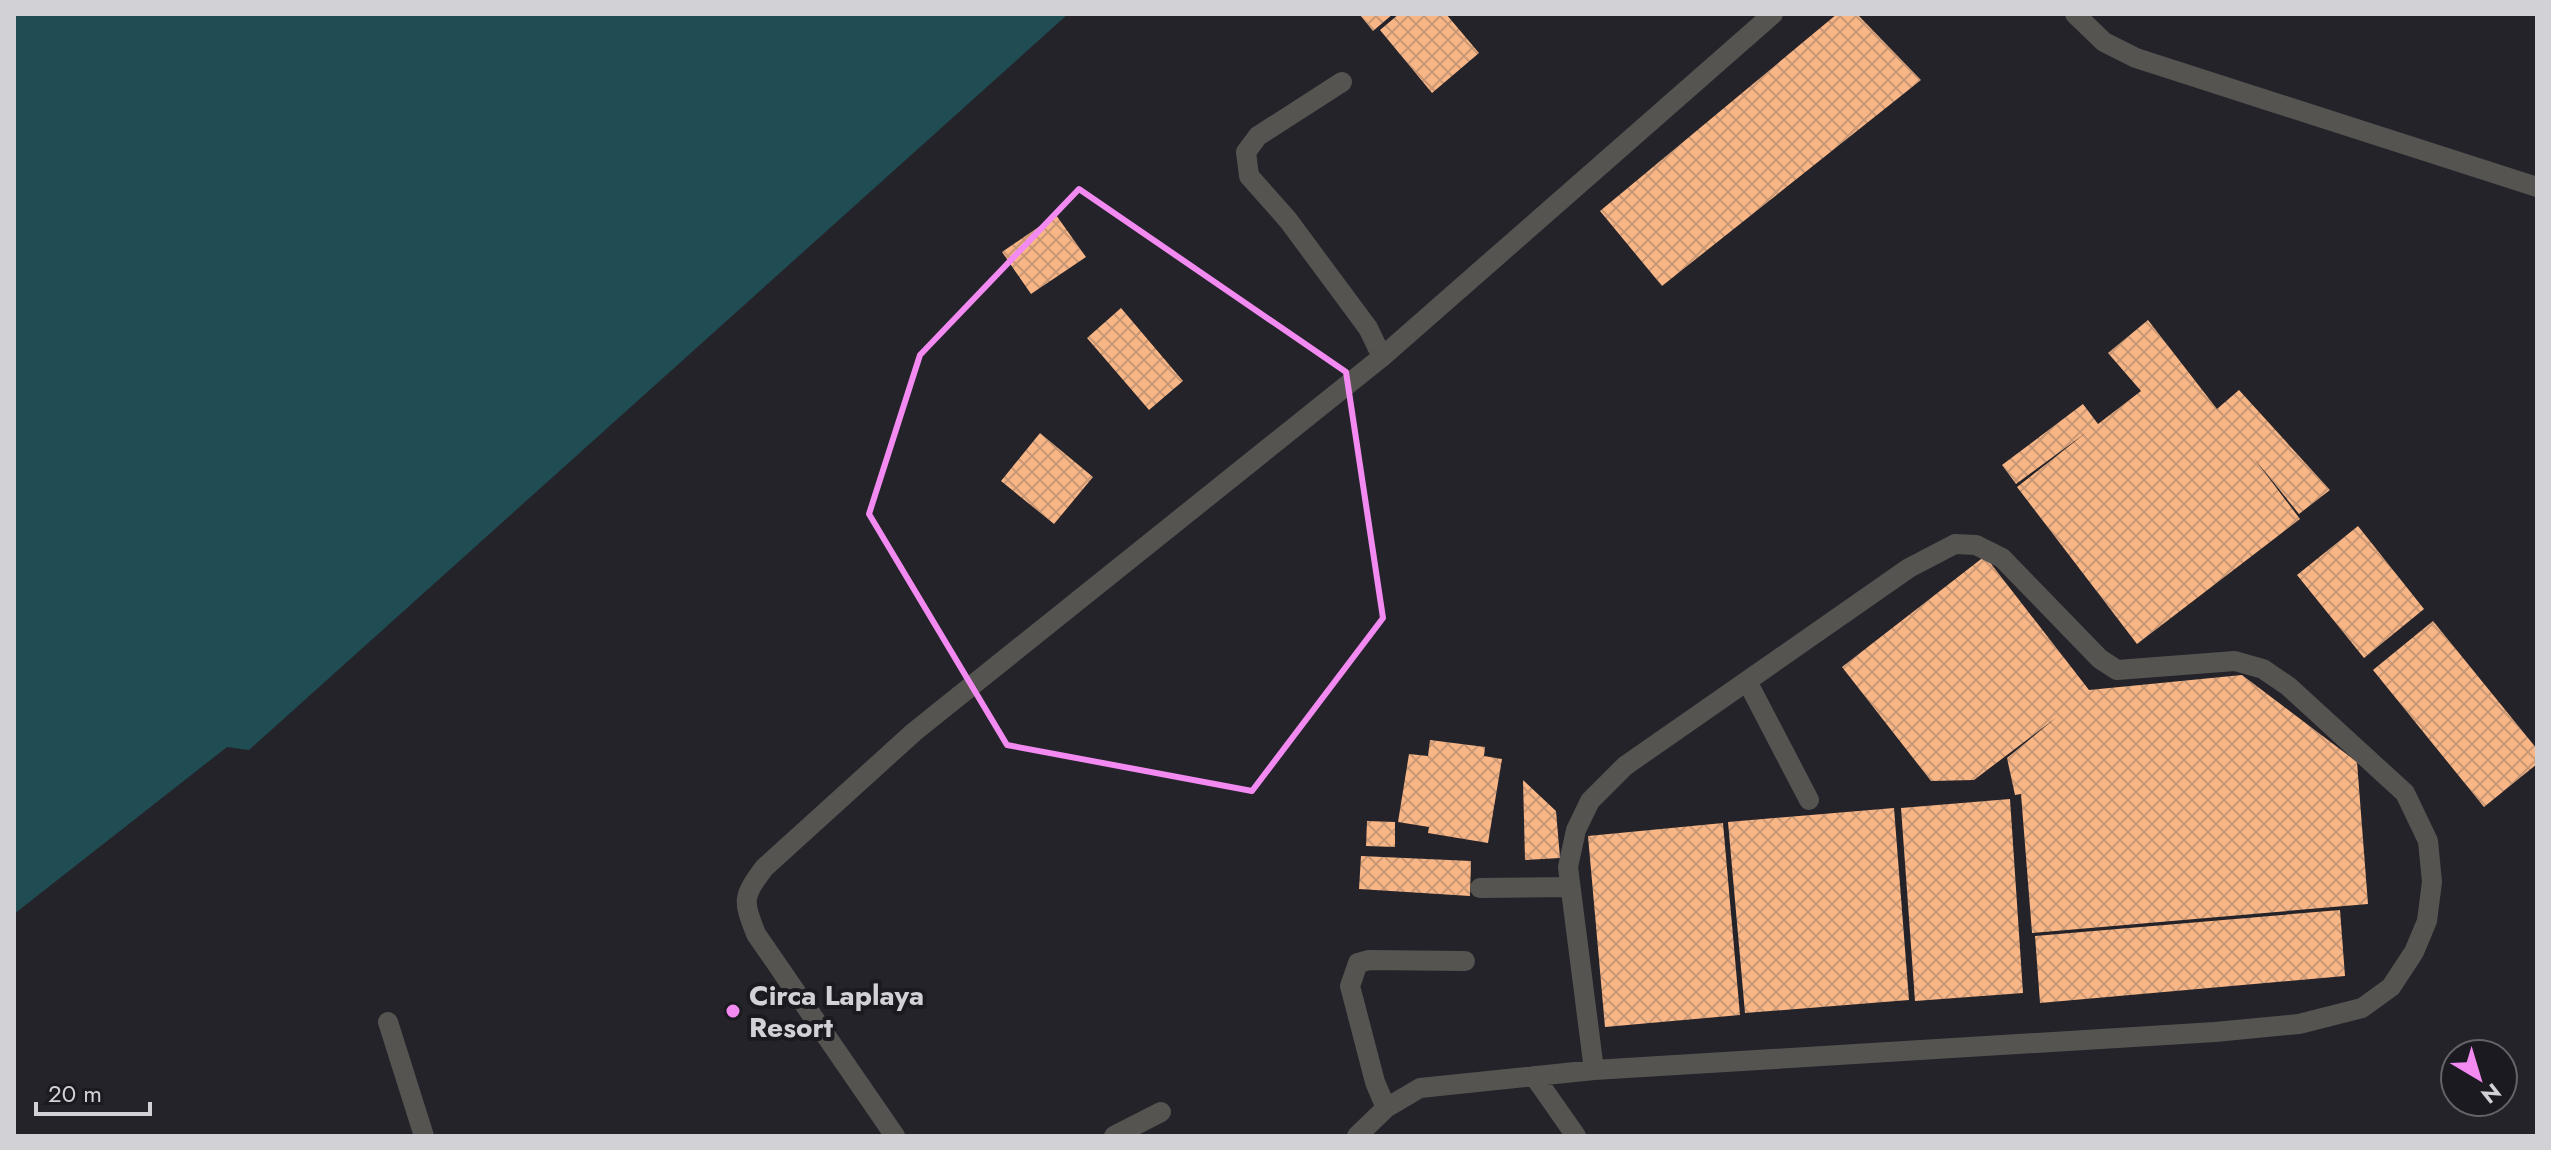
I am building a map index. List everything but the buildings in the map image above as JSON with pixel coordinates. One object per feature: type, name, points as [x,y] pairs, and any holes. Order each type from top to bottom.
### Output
[{"type":"street","points":[[895,1136],[756,934],[746,907],[748,889],[764,868],[914,732],[1382,357],[1773,14]]},
{"type":"street","points":[[2075,14],[2104,42],[2136,58],[2537,187]]},
{"type":"street","points":[[1342,82],[1258,136],[1246,152],[1249,176],[1288,220],[1368,328],[1382,357]]},
{"type":"street","points":[[1357,1136],[1386,1108],[1420,1088],[1594,1070],[2215,1032],[2299,1024],[2362,1008],[2391,987],[2414,952],[2427,921],[2432,882],[2428,841],[2405,793],[2288,686],[2263,669],[2235,661],[2117,670],[2100,659],[2002,558],[1976,545],[1955,544],[1909,568],[1625,766],[1590,801],[1576,830],[1568,867],[1594,1070]]},
{"type":"street","points":[[1747,681],[1809,800]]},
{"type":"street","points":[[1480,888],[1570,887]]},
{"type":"street","points":[[1386,1108],[1375,1082],[1350,986],[1358,963],[1369,960],[1465,961]]},
{"type":"street","points":[[388,1022],[424,1136]]},
{"type":"street","points":[[1534,1076],[1576,1136]]},
{"type":"street","points":[[1114,1136],[1161,1112]]},
{"type":"highlighted area","points":[[1079,189],[1346,372],[1383,618],[1252,791],[1007,745],[869,514],[920,355]]},
{"type":"water","points":[[14,14],[1068,14],[249,750],[227,747],[14,914]]},
{"type":"place","name":"Circa Laplaya Resort","points":[[733,1011]]}]
